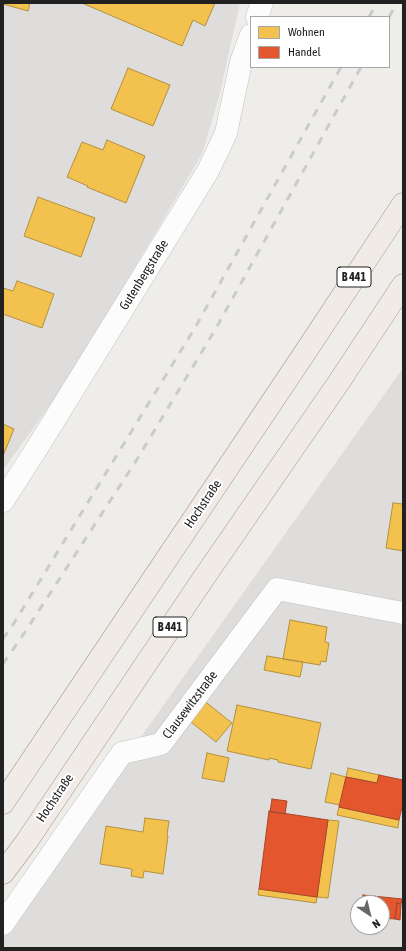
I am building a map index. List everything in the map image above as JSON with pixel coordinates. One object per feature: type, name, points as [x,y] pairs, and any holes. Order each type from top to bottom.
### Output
[{"type":"main road","name":"Hochstraße","points":[[3,803],[403,204]]},
{"type":"main road","name":"Hochstraße","points":[[3,873],[27,841],[203,579],[340,382],[403,286]]},
{"type":"street","points":[[257,16],[262,3]]},
{"type":"street","name":"Gutenbergstraße","points":[[3,499],[41,441],[208,171],[226,133],[241,62],[250,38]]},
{"type":"street","name":"Clausewitzstraße","points":[[3,924],[122,753],[161,744],[277,589],[403,613]]},
{"type":"shaded area","points":[[3,3],[240,3],[219,97],[202,154],[66,383],[3,470]]},
{"type":"shaded area","points":[[403,368],[403,948],[3,948],[3,937],[150,724]]},
{"type":"building: Wohnen","points":[[3,3],[30,3],[28,11]]},
{"type":"building: Wohnen","points":[[82,3],[215,3],[205,26],[193,20],[182,46]]},
{"type":"building: Wohnen","points":[[128,68],[170,85],[153,126],[111,109]]},
{"type":"building: Wohnen","points":[[107,140],[145,156],[126,203],[67,177],[82,142],[103,150]]},
{"type":"building: Wohnen","points":[[38,197],[95,218],[81,257],[24,236]]},
{"type":"building: Wohnen","points":[[17,281],[54,294],[42,328],[3,314],[3,288],[13,291]]},
{"type":"building: Wohnen","points":[[3,424],[14,429],[3,456]]},
{"type":"building: Wohnen","points":[[393,503],[403,504],[403,551],[386,548]]},
{"type":"building: Wohnen","points":[[290,620],[327,627],[325,642],[329,643],[326,662],[321,661],[320,665],[283,659]]},
{"type":"building: Wohnen","points":[[267,656],[303,662],[300,677],[264,670]]},
{"type":"building: Wohnen","points":[[202,699],[232,723],[216,742],[186,718]]},
{"type":"building: Wohnen","points":[[237,705],[321,723],[311,769],[278,762],[278,760],[269,758],[269,760],[227,751]]},
{"type":"building: Wohnen","points":[[207,753],[229,758],[224,782],[202,778]]},
{"type":"building: Wohnen","points":[[348,768],[379,775],[377,783],[346,777]]},
{"type":"building: Wohnen","points":[[331,773],[346,777],[340,805],[325,802]]},
{"type":"building: Wohnen","points":[[339,807],[399,820],[398,828],[337,815]]},
{"type":"building: Wohnen","points":[[145,818],[169,821],[163,874],[144,871],[143,878],[131,876],[132,869],[100,864],[106,826],[143,832]]},
{"type":"building: Wohnen","points":[[328,820],[339,821],[328,898],[317,897]]},
{"type":"building: Wohnen","points":[[259,889],[317,897],[316,903],[258,895]]},
{"type":"building: Handel","points":[[379,775],[403,780],[403,803],[399,820],[339,807],[346,777],[377,783]]},
{"type":"building: Handel","points":[[272,799],[287,801],[285,814],[270,812]]},
{"type":"building: Handel","points":[[269,811],[328,820],[317,897],[259,889]]},
{"type":"building: Handel","points":[[390,898],[402,899],[401,904],[397,903],[395,919],[390,919]]},
{"type":"building: Handel","points":[[397,903],[401,904],[400,920],[395,919]]},
{"type":"railway","points":[[370,16],[377,3]]},
{"type":"railway","points":[[390,16],[397,3]]},
{"type":"railway","points":[[3,639],[196,326],[340,68]]},
{"type":"railway","points":[[3,664],[136,461],[215,330],[360,68]]}]
